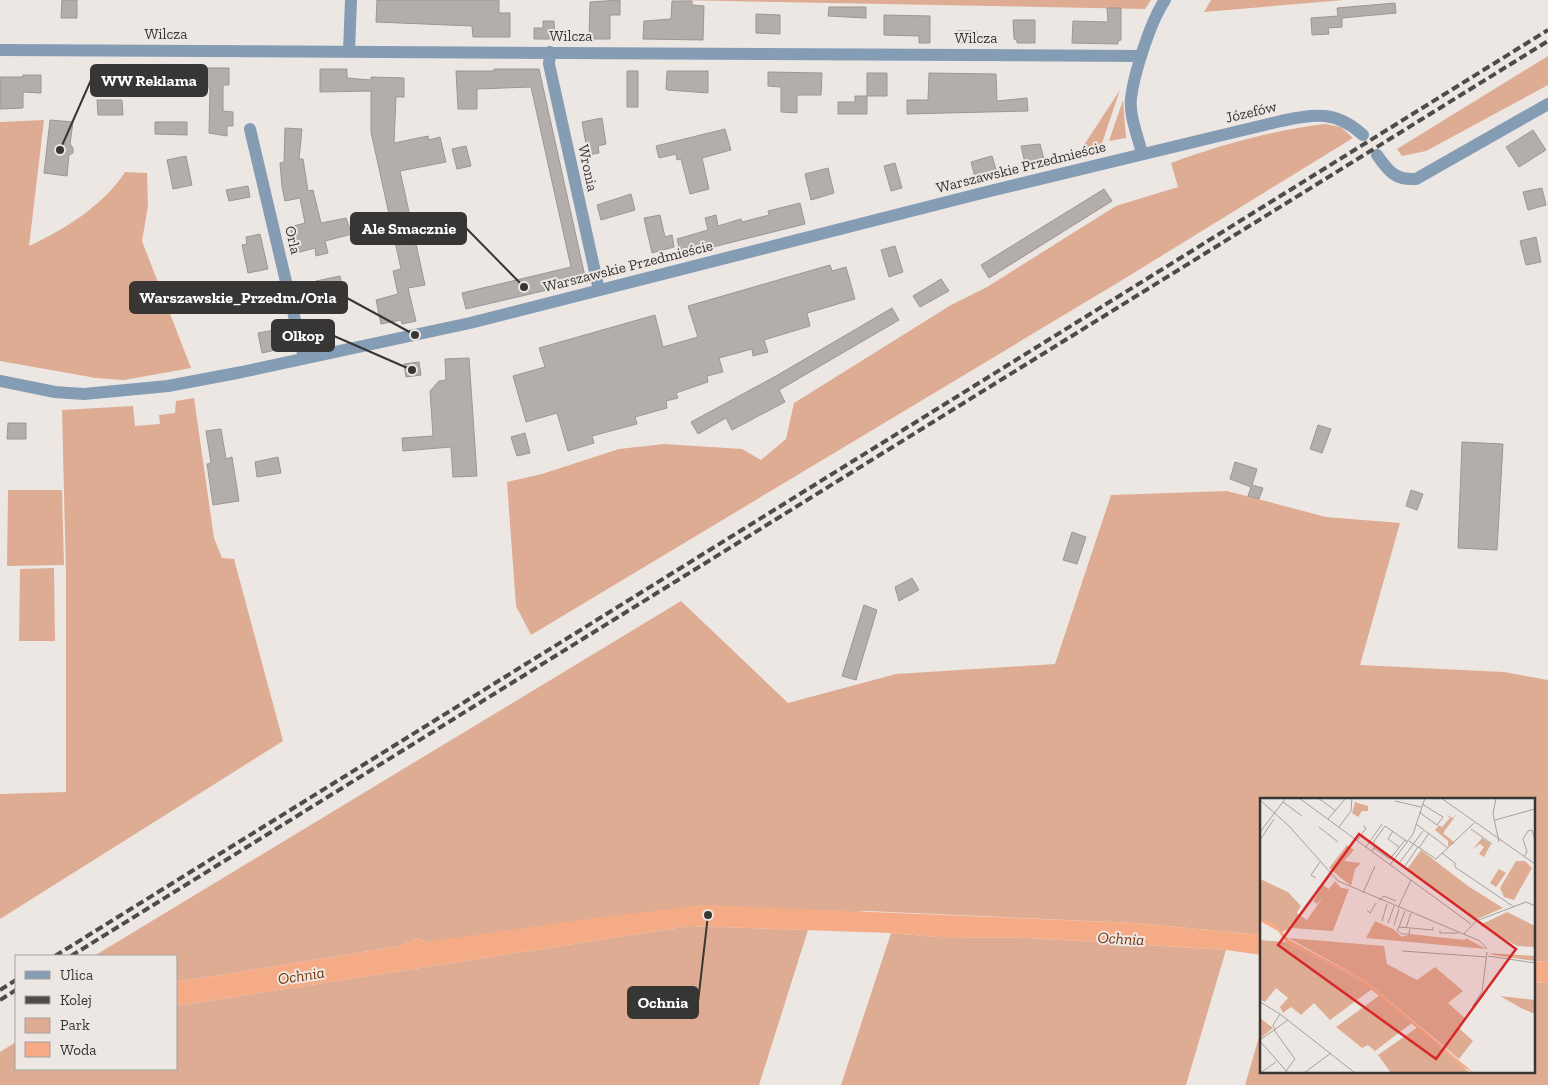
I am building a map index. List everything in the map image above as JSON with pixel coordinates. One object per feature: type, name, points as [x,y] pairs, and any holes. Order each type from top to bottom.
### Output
[{"type":"street","points":[[349,51],[351,0]]},
{"type":"street","points":[[1142,154],[1132,112],[1131,98],[1142,56],[1165,0]]},
{"type":"street","name":"Wilcza","points":[[0,50],[1142,56]]},
{"type":"street","name":"Wronia","points":[[550,52],[549,64],[599,290]]},
{"type":"street","points":[[1377,155],[1387,168],[1401,179],[1416,179],[1548,104]]},
{"type":"street","name":"Józefów","points":[[1142,154],[1300,117],[1339,117],[1350,123],[1363,135]]},
{"type":"street","name":"Orla","points":[[250,129],[304,358]]},
{"type":"street","name":"Warszawskie Przedmieście","points":[[0,381],[65,393],[84,394],[125,392],[168,386],[470,323],[1142,154]]},
{"type":"green space","points":[[676,0],[1151,0],[1145,9]]},
{"type":"green space","points":[[1211,0],[1344,0],[1204,12]]},
{"type":"green space","points":[[1548,56],[1548,85],[1426,151],[1402,156],[1397,149]]},
{"type":"green space","points":[[1120,90],[1100,149],[1080,154],[1082,148]]},
{"type":"green space","points":[[1123,100],[1126,138],[1109,141]]},
{"type":"green space","points":[[44,120],[29,246],[69,224],[94,206],[106,196],[125,172],[147,173],[148,206],[142,241],[191,368],[124,380],[96,378],[0,361],[0,122]]},
{"type":"green space","points":[[1325,124],[1341,127],[1353,138],[1119,282],[531,635],[516,606],[507,482],[542,474],[619,449],[664,444],[742,449],[761,460],[786,439],[794,403],[951,305],[987,287],[1116,206],[1178,187],[1171,163],[1247,139]]},
{"type":"green space","points":[[194,398],[214,538],[222,558],[234,559],[283,741],[0,919],[0,794],[66,792],[66,576],[62,410],[133,406],[135,426],[160,424],[159,415],[175,413],[176,401]]},
{"type":"green space","points":[[8,490],[62,490],[64,565],[7,566]]},
{"type":"green space","points":[[1227,491],[1326,517],[1400,523],[1360,665],[1504,672],[1548,680],[1548,962],[1536,961],[1536,798],[1260,798],[1260,935],[1135,923],[867,911],[426,942],[417,938],[400,946],[178,982],[178,955],[96,955],[681,601],[788,703],[896,674],[1055,664],[1111,495]]},
{"type":"green space","points":[[54,568],[55,641],[19,641],[20,569]]},
{"type":"green space","points":[[689,926],[808,930],[759,1085],[0,1085],[0,1052],[15,1043],[15,1070],[178,1070],[178,1006]]},
{"type":"green space","points":[[891,933],[936,937],[1030,938],[1226,950],[1186,1085],[841,1085]]},
{"type":"green space","points":[[1536,982],[1548,983],[1548,1085],[1245,1085],[1260,1034],[1260,1072],[1536,1072]]},
{"type":"water","points":[[704,905],[1135,923],[1260,935],[1260,955],[1226,950],[1030,938],[936,937],[891,933],[689,926],[178,1006],[178,982],[400,946],[417,938],[426,942],[587,919]]},
{"type":"water","points":[[1536,961],[1548,962],[1548,983],[1536,982]]},
{"type":"pier","points":[[0,987],[15,991],[15,1001],[0,1010]]},
{"type":"building","points":[[62,0],[77,0],[77,18],[61,18]]},
{"type":"building","points":[[377,0],[499,0],[499,13],[510,13],[510,37],[473,37],[472,26],[376,22]]},
{"type":"building","points":[[620,0],[620,15],[610,15],[610,39],[589,39],[590,2]]},
{"type":"building","points":[[672,1],[692,1],[692,5],[704,6],[703,40],[643,39],[644,21],[671,19]]},
{"type":"building","points":[[1395,3],[1396,13],[1342,18],[1342,27],[1328,28],[1329,34],[1312,35],[1311,18],[1338,16],[1337,8]]},
{"type":"building","points":[[829,7],[866,7],[866,18],[828,16]]},
{"type":"building","points":[[1107,8],[1121,8],[1121,40],[1118,41],[1118,44],[1072,43],[1073,21],[1108,22]]},
{"type":"building","points":[[756,14],[780,15],[780,34],[756,33]]},
{"type":"building","points":[[884,15],[930,16],[930,43],[919,43],[919,36],[884,35]]},
{"type":"building","points":[[1013,20],[1035,20],[1035,43],[1017,43],[1017,40],[1014,39]]},
{"type":"building","points":[[543,21],[554,21],[555,39],[534,39],[534,28],[543,28]]},
{"type":"building","points":[[957,31],[977,31],[976,43],[957,43]]},
{"type":"building","points":[[154,68],[229,68],[229,85],[223,85],[223,111],[233,112],[233,126],[227,126],[227,136],[209,133],[210,88],[153,85]]},
{"type":"building","points":[[320,69],[347,69],[347,78],[371,80],[371,77],[404,78],[404,97],[396,97],[394,143],[428,136],[429,140],[440,137],[446,162],[400,171],[425,285],[408,288],[416,321],[402,324],[401,320],[381,324],[376,300],[398,294],[393,271],[401,269],[371,132],[371,91],[320,92]]},
{"type":"building","points":[[494,69],[539,69],[586,281],[466,309],[462,293],[571,267],[531,87],[477,89],[477,109],[458,109],[456,71],[494,71]]},
{"type":"building","points":[[627,71],[638,71],[638,107],[627,107]]},
{"type":"building","points":[[667,71],[708,71],[708,93],[666,89]]},
{"type":"building","points":[[768,72],[822,73],[821,95],[797,95],[797,113],[781,112],[781,87],[768,86]]},
{"type":"building","points":[[867,73],[887,73],[887,96],[867,96]]},
{"type":"building","points":[[929,73],[996,74],[997,101],[1027,98],[1028,111],[907,114],[907,100],[928,100]]},
{"type":"building","points":[[23,75],[41,75],[41,93],[23,92],[23,108],[0,109],[0,77],[23,77]]},
{"type":"building","points":[[855,96],[867,96],[867,114],[838,114],[838,102],[855,102]]},
{"type":"building","points":[[97,100],[122,100],[123,115],[98,115]]},
{"type":"building","points":[[602,118],[606,144],[598,146],[599,153],[588,155],[582,122]]},
{"type":"building","points":[[50,120],[73,122],[70,144],[73,148],[73,153],[69,155],[67,176],[44,173]]},
{"type":"building","points":[[155,122],[187,122],[187,135],[155,134]]},
{"type":"building","points":[[285,128],[302,129],[299,159],[303,159],[308,191],[313,190],[321,223],[346,218],[352,234],[325,241],[328,253],[316,256],[315,248],[296,253],[290,227],[305,223],[300,198],[285,201],[282,187],[280,163],[284,162]]},
{"type":"building","points":[[725,129],[731,150],[702,158],[709,189],[690,194],[681,159],[677,160],[676,154],[659,158],[656,146]]},
{"type":"building","points":[[1533,130],[1546,150],[1519,167],[1506,147]]},
{"type":"building","points":[[1040,144],[1044,159],[1025,163],[1021,146]]},
{"type":"building","points":[[466,146],[471,166],[457,169],[452,149]]},
{"type":"building","points":[[186,156],[192,185],[173,189],[167,160]]},
{"type":"building","points":[[992,156],[998,176],[976,181],[971,162]]},
{"type":"building","points":[[895,163],[902,188],[891,191],[884,166]]},
{"type":"building","points":[[828,168],[834,193],[811,200],[805,174]]},
{"type":"building","points":[[248,186],[250,197],[229,201],[226,190]]},
{"type":"building","points":[[1542,188],[1546,205],[1528,210],[1523,192]]},
{"type":"building","points":[[1104,189],[1112,201],[989,278],[981,265]]},
{"type":"building","points":[[631,194],[635,210],[601,220],[597,205]]},
{"type":"building","points":[[800,203],[805,224],[681,255],[677,239],[708,230],[705,218],[716,215],[718,226],[741,219],[742,222],[769,215],[768,211]]},
{"type":"building","points":[[660,215],[665,237],[672,235],[674,247],[652,253],[644,218]]},
{"type":"building","points":[[260,234],[268,269],[248,273],[242,245],[247,244],[246,237]]},
{"type":"building","points":[[1536,237],[1541,262],[1526,265],[1520,241]]},
{"type":"building","points":[[895,246],[903,272],[889,277],[881,250]]},
{"type":"building","points":[[830,265],[832,271],[846,267],[855,299],[807,313],[810,326],[764,340],[768,352],[753,356],[752,349],[719,358],[723,372],[707,376],[708,382],[676,393],[678,398],[666,401],[667,408],[635,417],[637,424],[592,436],[594,443],[568,451],[557,413],[526,422],[513,376],[545,367],[539,348],[655,315],[663,347],[698,337],[688,306]]},
{"type":"building","points":[[340,276],[344,295],[320,299],[316,281]]},
{"type":"building","points":[[941,279],[949,291],[920,307],[913,296]]},
{"type":"building","points":[[892,308],[899,320],[779,390],[785,402],[732,430],[726,418],[698,434],[691,422],[776,376]]},
{"type":"building","points":[[280,329],[285,348],[262,353],[258,333]]},
{"type":"building","points":[[469,358],[477,476],[453,477],[451,447],[403,451],[402,438],[433,436],[430,391],[439,381],[446,380],[445,359]]},
{"type":"building","points":[[419,362],[421,375],[406,377],[404,364]]},
{"type":"building","points":[[8,423],[26,423],[26,439],[7,439]]},
{"type":"building","points":[[1318,425],[1331,429],[1322,453],[1310,449]]},
{"type":"building","points":[[221,429],[226,459],[232,457],[239,501],[213,505],[207,464],[211,463],[206,431]]},
{"type":"building","points":[[525,433],[530,453],[517,456],[511,437]]},
{"type":"building","points":[[1462,442],[1503,444],[1497,550],[1458,548]]},
{"type":"building","points":[[278,457],[281,473],[257,477],[255,462]]},
{"type":"building","points":[[1235,462],[1257,469],[1252,485],[1263,488],[1259,499],[1248,496],[1251,487],[1230,479]]},
{"type":"building","points":[[1411,490],[1423,494],[1417,510],[1406,506]]},
{"type":"building","points":[[1072,532],[1086,537],[1077,564],[1063,560]]},
{"type":"building","points":[[912,578],[919,590],[899,601],[895,587]]},
{"type":"building","points":[[864,605],[877,610],[856,680],[842,676]]},
{"type":"railway","points":[[57,955],[1548,30]]},
{"type":"railway","points":[[73,955],[1548,41]]},
{"type":"railway","points":[[0,990],[15,981]]},
{"type":"railway","points":[[0,1000],[15,991]]},
{"type":"place","name":"WW Reklama","points":[[60,150]]},
{"type":"place","name":"Ale Smacznie","points":[[524,287]]},
{"type":"place","name":"Warszawskie_Przedm./Orla","points":[[415,335]]},
{"type":"place","name":"Olkop","points":[[412,370]]},
{"type":"place","name":"Ochnia","points":[[708,915]]}]
